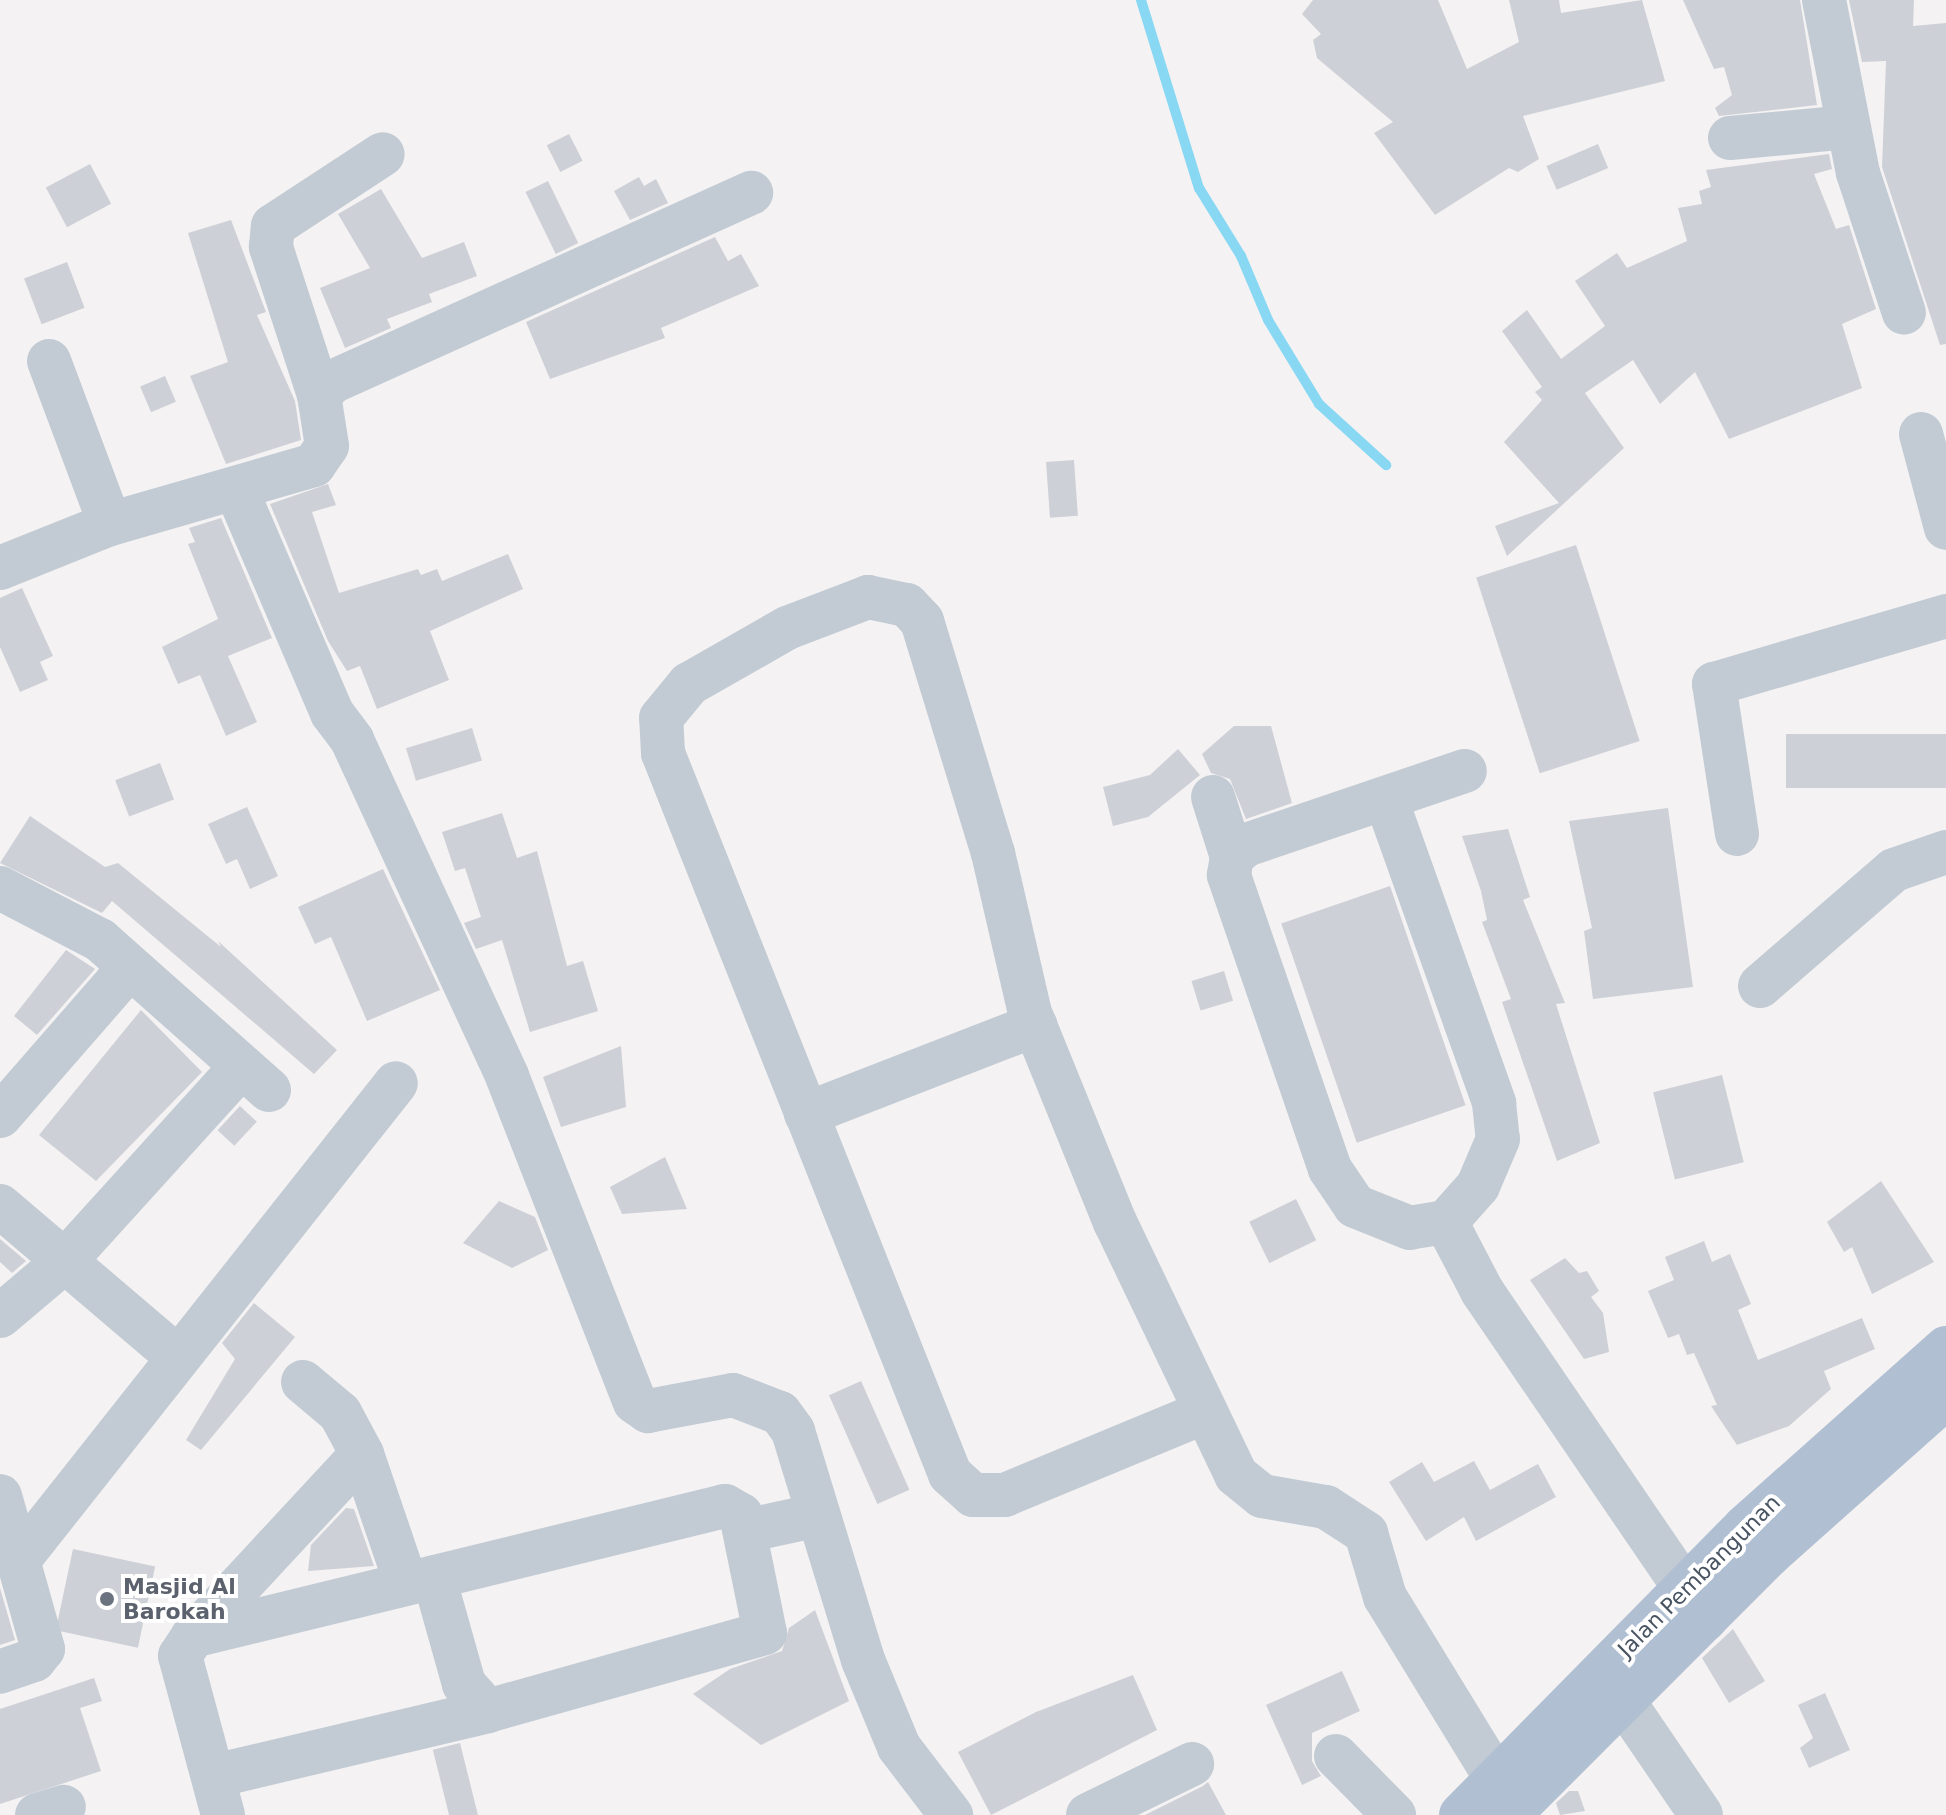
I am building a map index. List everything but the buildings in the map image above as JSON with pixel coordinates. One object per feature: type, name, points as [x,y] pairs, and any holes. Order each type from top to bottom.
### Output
[{"type":"main road","name":"Jalan Pembangunan","points":[[1503,1797],[1946,1348]]},
{"type":"main road","name":"Jalan Pembangunan","points":[[1461,1815],[1503,1797],[1622,1699],[1696,1603],[1946,1397]]},
{"type":"street","points":[[1824,0],[1848,127],[1904,313]]},
{"type":"street","points":[[1730,138],[1848,127]]},
{"type":"street","points":[[0,568],[110,524],[236,489],[323,457],[319,395],[271,247],[273,226],[383,154]]},
{"type":"street","points":[[319,395],[332,382],[496,314],[751,193]]},
{"type":"street","points":[[49,361],[110,524]]},
{"type":"street","points":[[1921,434],[1946,528]]},
{"type":"street","points":[[236,489],[332,713],[352,740],[507,1076],[635,1402],[648,1411],[733,1395],[765,1402],[793,1431],[818,1515],[899,1747],[951,1815]]},
{"type":"street","points":[[1205,1412],[1005,1495],[973,1495],[950,1474],[663,753],[661,718],[689,684],[787,628],[868,597],[907,605],[922,621],[1035,1025],[1115,1222],[1205,1412],[1248,1487],[1326,1507],[1366,1533],[1385,1597],[1503,1797]]},
{"type":"street","points":[[1737,834],[1714,684],[1946,616]]},
{"type":"street","points":[[1232,857],[1246,845],[1465,771]]},
{"type":"street","points":[[1213,797],[1232,857],[1243,927],[1330,1169],[1355,1206],[1410,1228],[1446,1222],[1478,1186],[1498,1139],[1494,1103],[1386,799]]},
{"type":"street","points":[[1760,986],[1894,870],[1941,865]]},
{"type":"street","points":[[0,888],[56,912],[129,968],[255,1078],[64,1262],[0,1316]]},
{"type":"street","points":[[0,1116],[129,968]]},
{"type":"street","points":[[806,1114],[1035,1025]]},
{"type":"street","points":[[21,1557],[176,1356],[396,1083]]},
{"type":"street","points":[[0,1206],[176,1356]]},
{"type":"street","points":[[1446,1222],[1482,1291],[1696,1603]]},
{"type":"street","points":[[303,1382],[340,1413],[420,1580],[464,1684],[488,1711]]},
{"type":"street","points":[[193,1636],[725,1506],[738,1510],[745,1531],[765,1629],[759,1640],[488,1711],[218,1795],[180,1656],[193,1636],[362,1454]]},
{"type":"street","points":[[0,1496],[21,1557],[43,1649],[34,1660],[0,1672]]},
{"type":"street","points":[[745,1531],[818,1515]]},
{"type":"street","points":[[1622,1699],[1701,1815]]},
{"type":"street","points":[[1336,1756],[1394,1815]]},
{"type":"street","points":[[1088,1815],[1192,1764]]},
{"type":"waterway","points":[[1141,0],[1199,188],[1241,256],[1268,320],[1319,404],[1386,465]]},
{"type":"place","name":"Masjid Al Barokah","points":[[107,1599]]}]
